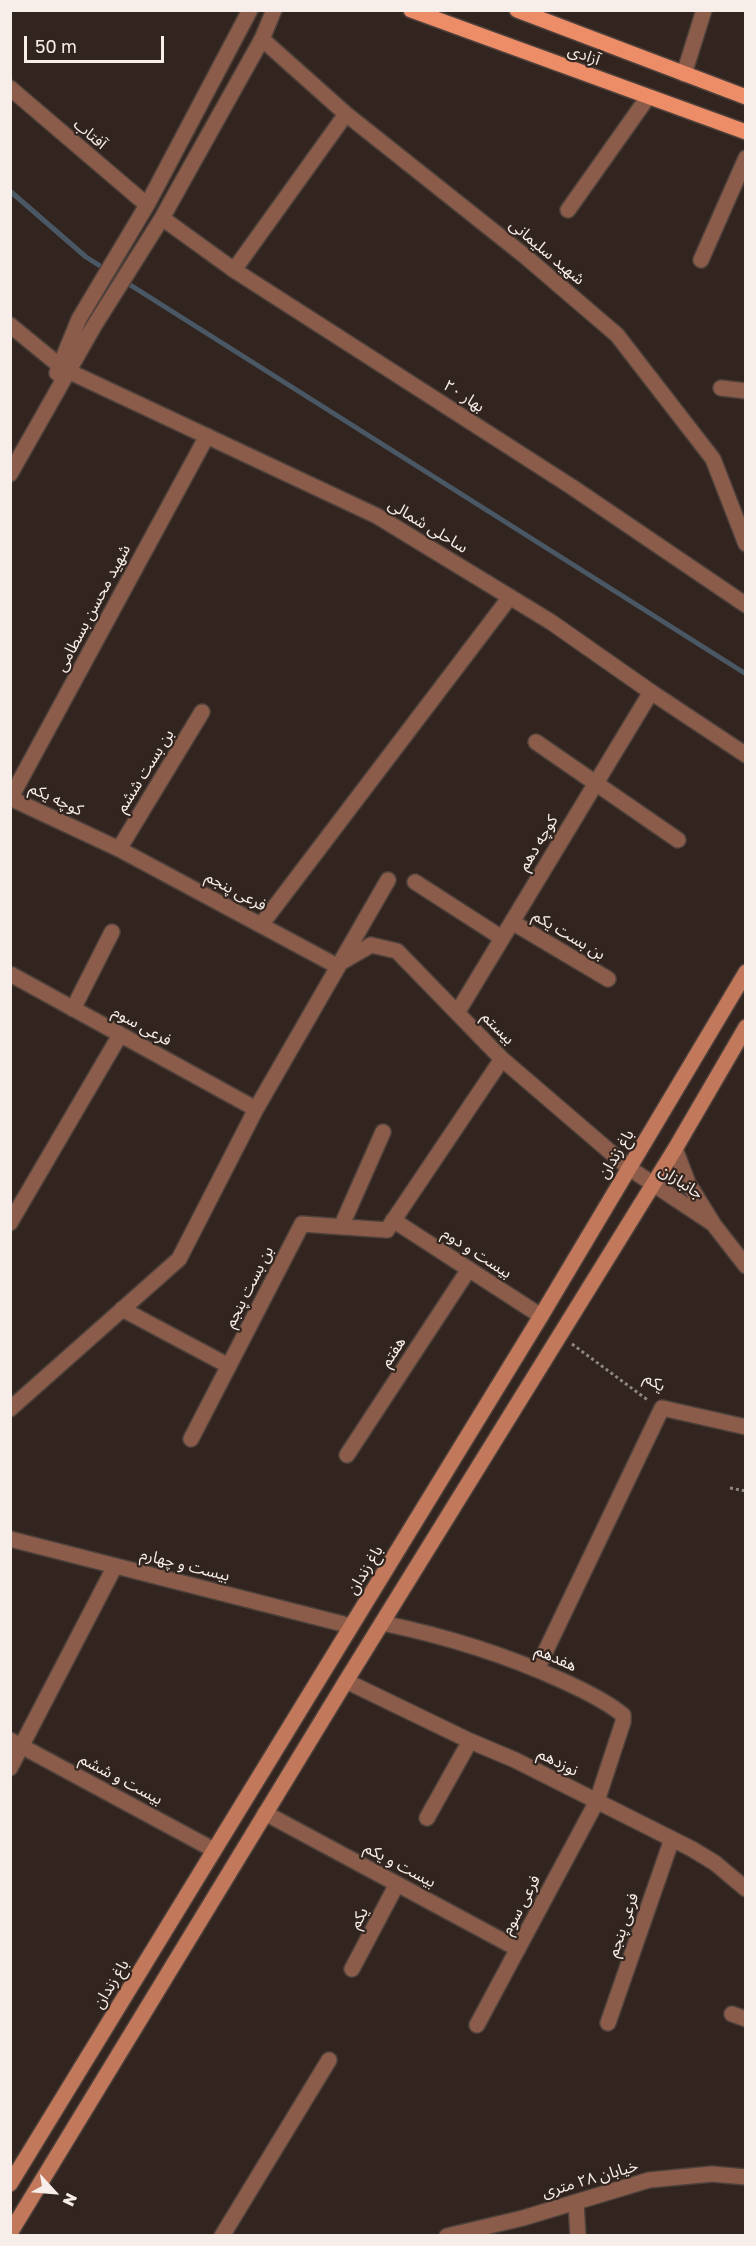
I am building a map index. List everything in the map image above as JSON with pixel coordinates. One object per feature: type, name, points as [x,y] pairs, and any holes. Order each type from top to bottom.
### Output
[{"type":"main road","name":"آزادی","points":[[411,10],[746,132]]},
{"type":"main road","name":"آزادی","points":[[517,10],[746,97]]},
{"type":"main road","name":"باغ زندان","points":[[10,2184],[541,1316],[746,972]]},
{"type":"main road","points":[[11,2233],[346,1681],[675,1149],[746,1027]]},
{"type":"street","points":[[64,369],[79,319],[147,205],[250,10]]},
{"type":"street","points":[[10,474],[64,369],[162,218],[262,39],[274,10]]},
{"type":"street","points":[[684,74],[704,10]]},
{"type":"street","name":"شهید سلیمانی","points":[[262,39],[346,114],[526,257],[617,335],[713,459],[746,544]]},
{"type":"street","name":"آفتاب","points":[[10,88],[162,218]]},
{"type":"street","points":[[568,210],[648,97]]},
{"type":"street","points":[[234,270],[346,114]]},
{"type":"street","points":[[701,260],[746,158]]},
{"type":"street","name":"بهار ۲۰","points":[[162,218],[234,270],[572,487],[746,605]]},
{"type":"street","name":"ساحلی شمالی","points":[[10,325],[64,369],[377,516],[551,622],[746,755]]},
{"type":"street","points":[[721,388],[746,391]]},
{"type":"street","name":"شهید محسن بسطامی","points":[[11,798],[207,436]]},
{"type":"street","points":[[261,925],[510,597]]},
{"type":"street","name":"کوچه دهم","points":[[457,1013],[651,692]]},
{"type":"street","name":"بن بست ششم","points":[[118,849],[202,712]]},
{"type":"street","points":[[536,742],[678,840]]},
{"type":"street","name":"کوچه یکم","points":[[11,798],[118,849]]},
{"type":"street","name":"فرعی پنجم","points":[[118,849],[337,966]]},
{"type":"street","points":[[10,1409],[179,1259],[256,1109],[388,880]]},
{"type":"street","points":[[415,882],[502,938]]},
{"type":"street","name":"بن بست یکم","points":[[512,922],[608,979]]},
{"type":"street","points":[[73,1009],[112,932]]},
{"type":"street","name":"بیستم","points":[[337,966],[371,945],[397,951],[502,1059],[629,1168]]},
{"type":"street","name":"فرعی سوم","points":[[11,976],[256,1109]]},
{"type":"street","points":[[10,1223],[120,1035]]},
{"type":"street","points":[[382,1132],[341,1227],[387,1230],[502,1059]]},
{"type":"street","name":"جانبازان","points":[[675,1149],[688,1183],[714,1225],[746,1266]]},
{"type":"street","name":"جانبازان","points":[[629,1168],[714,1225]]},
{"type":"street","name":"بیست و دوم","points":[[393,1220],[541,1316]]},
{"type":"street","name":"بن بست پنجم","points":[[190,1439],[302,1224],[341,1227]]},
{"type":"street","name":"هفتم","points":[[347,1455],[469,1269]]},
{"type":"street","points":[[122,1309],[229,1366]]},
{"type":"street","points":[[537,1669],[662,1408]]},
{"type":"street","name":"یکم","points":[[662,1408],[746,1427]]},
{"type":"street","name":"بیست و چهارم","points":[[10,1539],[351,1626]]},
{"type":"street","points":[[10,1768],[17,1743],[115,1566]]},
{"type":"street","name":"هفدهم","points":[[382,1623],[486,1649],[537,1669],[586,1693],[623,1715],[623,1722],[597,1801]]},
{"type":"street","name":"نوزدهم","points":[[346,1681],[470,1741],[516,1760],[672,1839],[716,1863],[746,1889]]},
{"type":"street","points":[[427,1818],[470,1741]]},
{"type":"street","name":"بیست و ششم","points":[[17,1743],[214,1850]]},
{"type":"street","name":"فرعی سوم","points":[[477,2025],[597,1801]]},
{"type":"street","name":"بیست و یکم","points":[[265,1814],[518,1949]]},
{"type":"street","name":"فرعی پنجم","points":[[608,2023],[672,1839]]},
{"type":"street","name":"یکم","points":[[352,1969],[397,1884]]},
{"type":"street","points":[[222,2235],[329,2060]]},
{"type":"street","name":"خیابان ۲۸ متری","points":[[447,2235],[470,2233],[649,2180],[712,2174],[746,2177]]},
{"type":"street","points":[[576,2202],[578,2235]]},
{"type":"street","points":[[11,2233],[17,2235]]},
{"type":"path","name":"یکم","points":[[559,1334],[648,1401],[662,1408]]},
{"type":"path","points":[[730,1488],[746,1491]]},
{"type":"waterway","points":[[10,191],[86,257],[746,674]]}]
